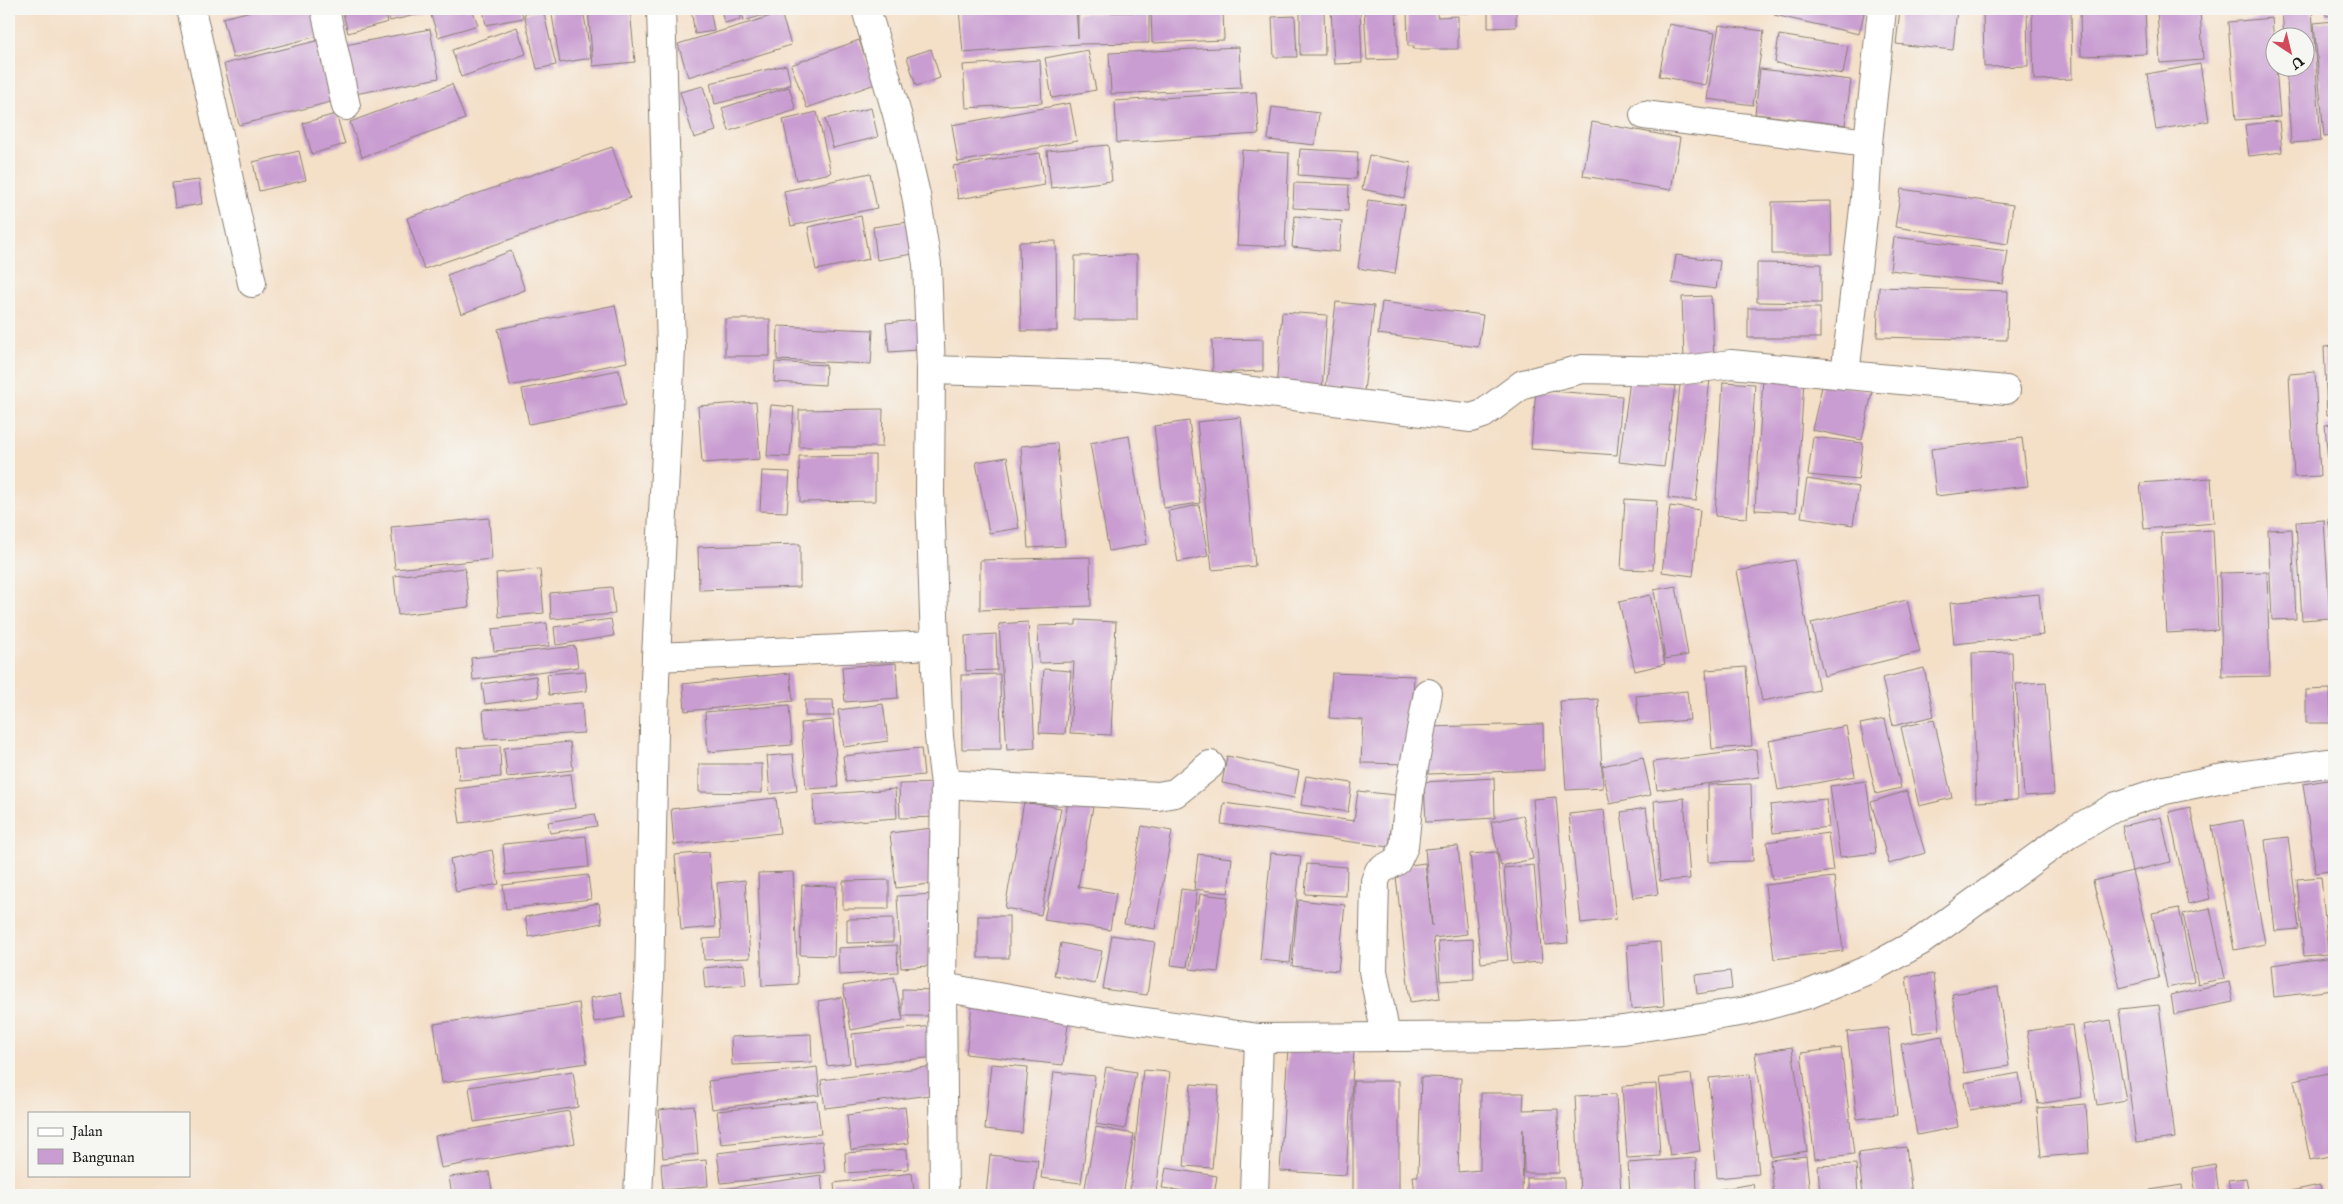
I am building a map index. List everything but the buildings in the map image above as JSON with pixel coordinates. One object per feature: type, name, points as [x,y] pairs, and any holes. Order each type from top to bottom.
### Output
[{"type":"street","points":[[191,9],[252,283]]},
{"type":"street","points":[[325,9],[346,106]]},
{"type":"street","points":[[638,1195],[648,985],[656,657],[671,348],[662,9]]},
{"type":"street","points":[[866,9],[897,114],[916,195],[927,264],[931,370],[930,493],[935,645],[939,737],[945,784],[942,987],[944,1195]]},
{"type":"street","points":[[1845,375],[1865,199],[1868,144],[1882,9]]},
{"type":"street","points":[[1644,115],[1868,144]]},
{"type":"street","points":[[931,370],[1130,376],[1471,418],[1483,414],[1523,384],[1582,369],[1678,371],[1731,364],[2006,390]]},
{"type":"street","points":[[656,657],[935,645]]},
{"type":"street","points":[[1386,1036],[1373,971],[1375,881],[1379,871],[1397,860],[1404,846],[1410,788],[1428,693]]},
{"type":"street","points":[[942,987],[1097,1015],[1259,1038],[1521,1036],[1623,1030],[1746,1011],[1809,994],[1870,969],[1921,941],[2070,833],[2117,806],[2165,790],[2218,779],[2334,762]]},
{"type":"street","points":[[945,784],[1158,796],[1175,793],[1210,764]]},
{"type":"street","points":[[1254,1195],[1259,1038]]}]
